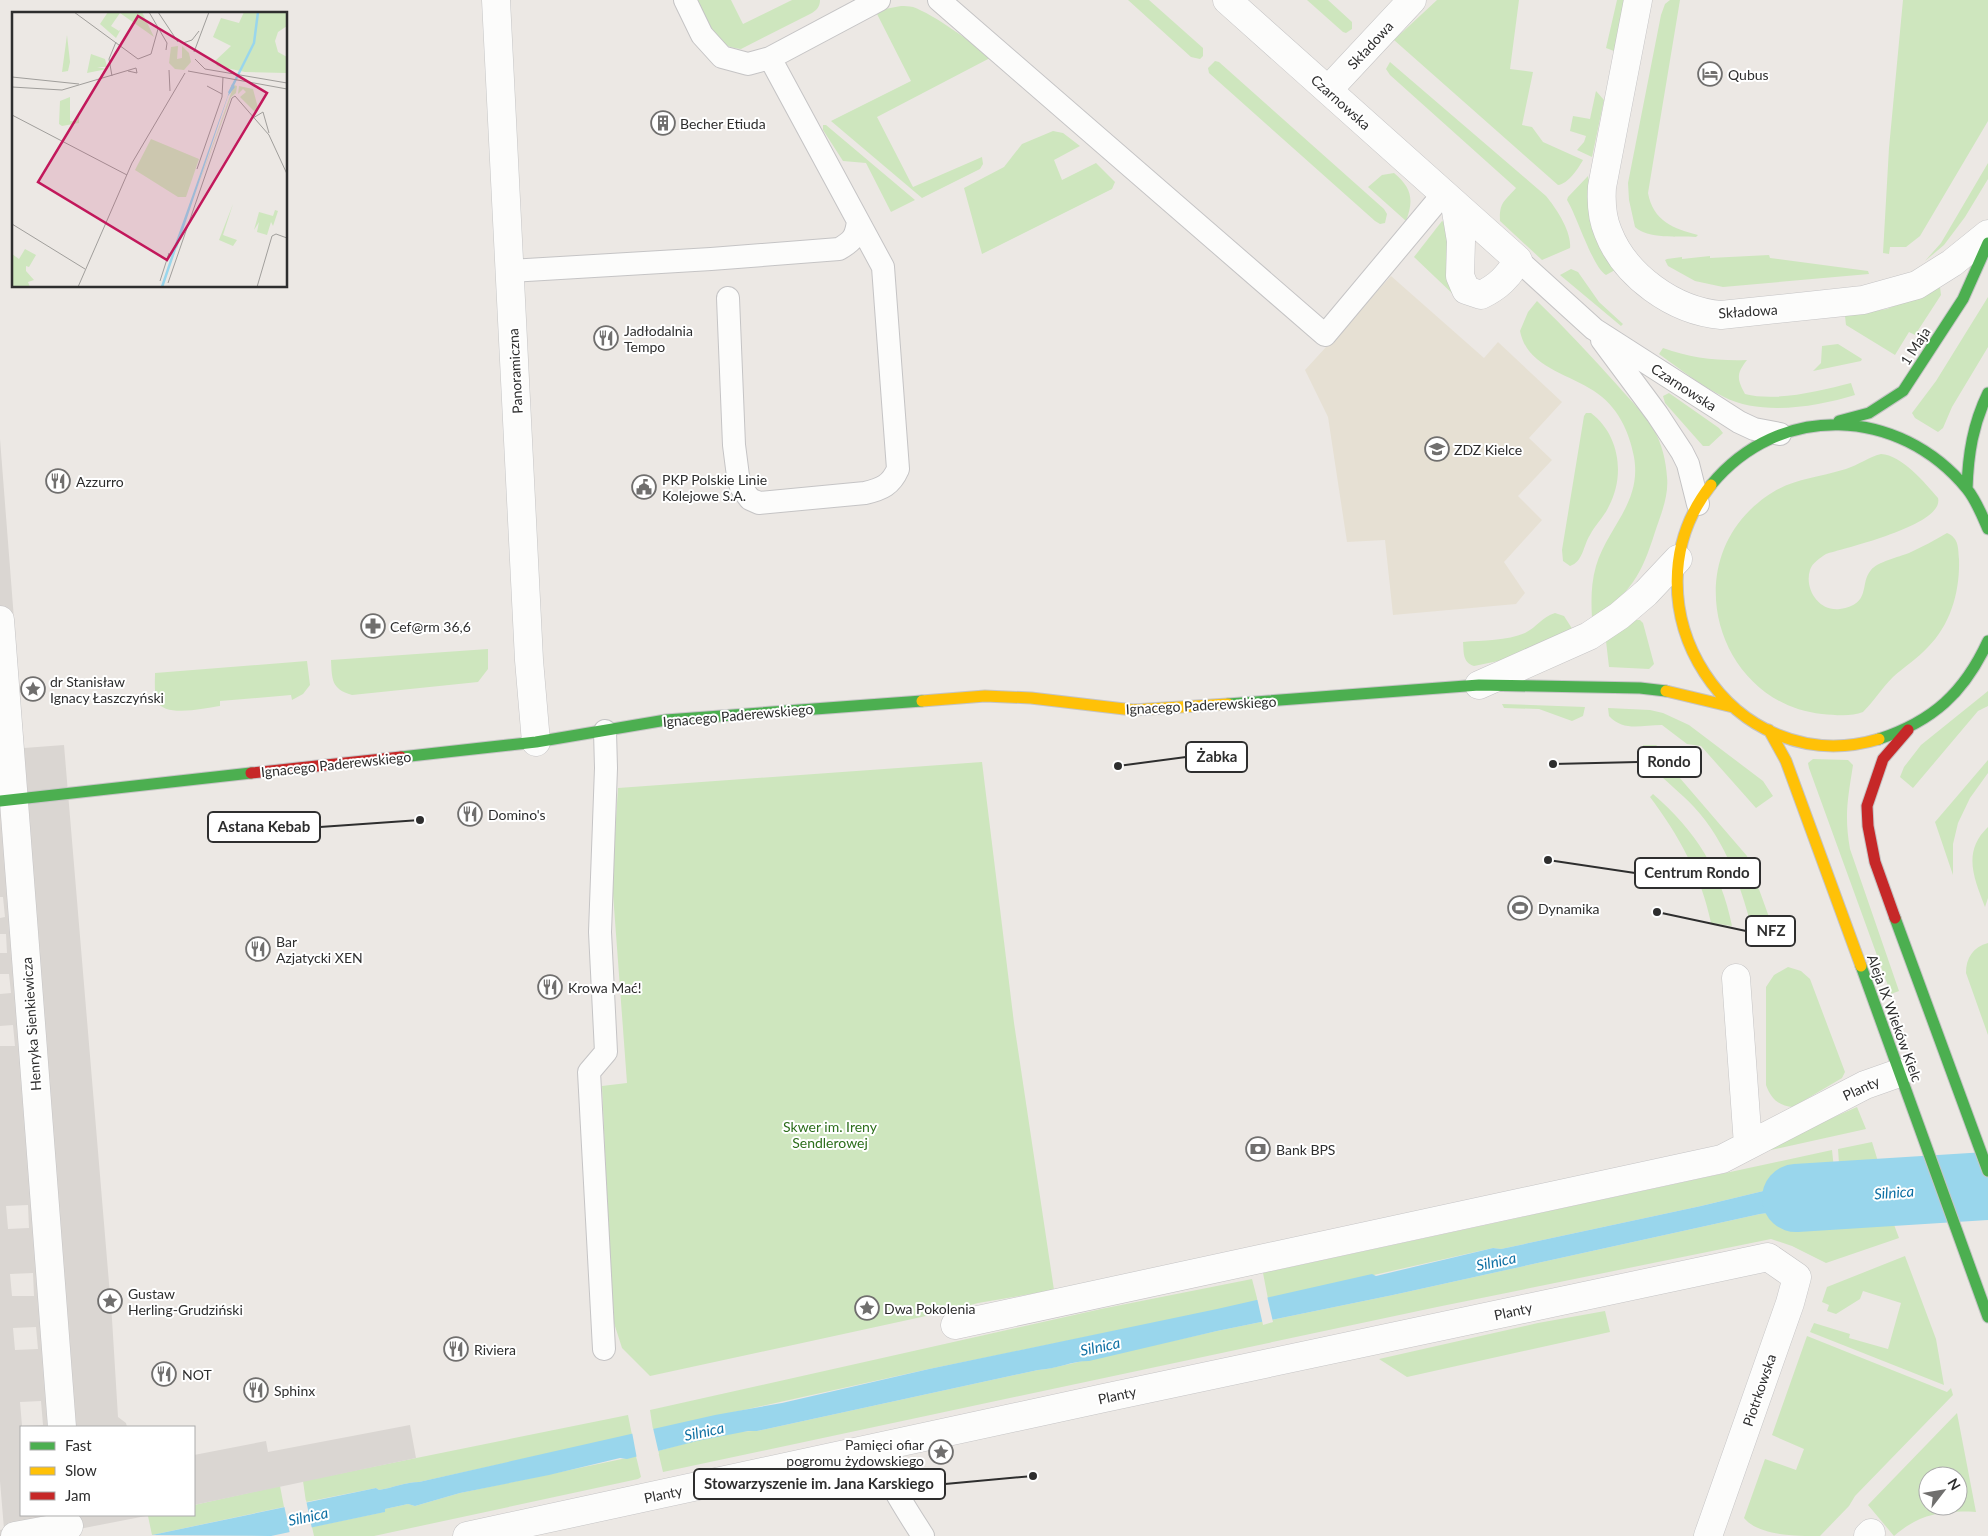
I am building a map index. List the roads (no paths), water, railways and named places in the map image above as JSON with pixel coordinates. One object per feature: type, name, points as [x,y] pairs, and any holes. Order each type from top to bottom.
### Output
[{"type":"main road","name":"1 Maja","points":[[1828,424],[1869,413],[1903,391],[1963,298],[1988,244]]},
{"type":"main road","points":[[1967,489],[1968,453],[1972,431],[1988,392]]},
{"type":"main road","points":[[1988,528],[1967,489],[1929,452],[1895,435],[1865,426],[1828,424],[1780,434],[1741,456],[1713,483],[1698,504],[1686,529],[1678,559],[1680,611],[1683,630],[1690,651],[1715,689],[1733,707],[1769,730],[1791,738],[1815,744],[1847,745],[1876,741],[1910,727],[1938,710],[1956,694],[1968,678],[1988,641]]},
{"type":"main road","points":[[1968,678],[1982,674]]},
{"type":"main road","name":"Ignacego Paderewskiego","points":[[7,800],[536,742],[666,720],[984,696],[1031,698],[1133,710],[1310,699],[1479,685],[1640,688],[1671,691],[1733,707]]},
{"type":"main road","points":[[1910,727],[1883,759],[1867,806],[1868,826],[1875,862],[1988,1171]]},
{"type":"main road","name":"Aleja IX Wieków Kielc","points":[[1769,730],[1786,761],[1988,1318]]},
{"type":"street","name":"Panoramiczna","points":[[496,0],[528,624],[536,742]]},
{"type":"street","name":"Czarnowska","points":[[1227,0],[1518,260]]},
{"type":"street","name":"Składowa","points":[[1328,90],[1412,0]]},
{"type":"street","name":"Składowa","points":[[1638,0],[1602,187],[1602,209],[1608,232],[1616,250],[1632,268],[1662,294],[1700,311],[1721,315],[1862,300],[1917,285],[1952,263],[1988,234]]},
{"type":"street","points":[[1449,200],[1460,241],[1460,276],[1466,290],[1481,295],[1494,289],[1507,278],[1518,260]]},
{"type":"street","name":"Ignacego Paderewskiego","points":[[1479,685],[1589,636],[1646,593],[1678,559]]},
{"type":"street","name":"Henryka Sienkiewicza","points":[[0,620],[7,800],[62,1426]]},
{"type":"street","points":[[1736,978],[1748,1145]]},
{"type":"street","name":"Planty","points":[[955,1325],[1722,1159],[1858,1089],[1899,1072]]},
{"type":"street","name":"Planty","points":[[468,1536],[1768,1257]]},
{"type":"street","name":"Piotrkowska","points":[[1708,1536],[1790,1303],[1797,1277],[1768,1257]]},
{"type":"street","points":[[15,1536],[69,1527]]},
{"type":"lane","points":[[685,0],[702,35],[722,57],[748,64],[770,58],[879,0]]},
{"type":"lane","points":[[939,0],[1325,335],[1449,200]]},
{"type":"lane","points":[[728,298],[734,445],[741,487],[750,499],[759,503],[865,493],[878,490],[887,485],[894,478],[898,468],[882,267],[770,58]]},
{"type":"lane","points":[[510,271],[839,249],[850,243],[856,234],[858,221]]},
{"type":"lane","name":"Czarnowska","points":[[1518,260],[1594,329],[1739,422],[1754,429],[1780,434]]},
{"type":"lane","name":"Czarnowska","points":[[1594,329],[1657,414],[1682,452],[1688,464],[1698,504]]},
{"type":"lane","points":[[604,1350],[589,1072],[606,1052],[600,932],[606,768],[605,731]]},
{"type":"lane","points":[[878,1447],[883,1468],[894,1492],[924,1536]]},
{"type":"water","points":[[1858,1179],[1858,1181],[1884,1181],[1893,1203],[1874,1204],[1874,1220],[1863,1219],[1862,1204],[1840,1204],[1760,1214],[1393,1295],[1217,1331],[1089,1361],[1038,1370],[757,1431],[697,1441],[627,1459],[620,1458],[460,1493],[415,1506],[408,1504],[385,1509],[385,1512],[271,1536],[152,1535],[376,1488],[379,1490],[419,1482],[715,1415],[782,1403],[929,1369],[1217,1309],[1372,1274],[1376,1276],[1493,1248],[1501,1249],[1780,1187]]},
{"type":"waterway","name":"Silnica","points":[[1796,1198],[1988,1186]]},
{"type":"place","name":"Qubus","points":[[1710,74]]},
{"type":"place","name":"Becher Etiuda","points":[[663,123]]},
{"type":"place","name":"Jadłodalnia Tempo","points":[[606,338]]},
{"type":"place","name":"ZDZ Kielce","points":[[1437,449]]},
{"type":"place","name":"Azzurro","points":[[58,481]]},
{"type":"place","name":"PKP Polskie Linie Kolejowe S.A.","points":[[644,487]]},
{"type":"place","name":"Cef@rm 36,6","points":[[373,626]]},
{"type":"place","name":"dr Stanisław Ignacy Łaszczyński","points":[[33,689]]},
{"type":"place","name":"Rondo","points":[[1553,764]]},
{"type":"place","name":"Żabka","points":[[1118,766]]},
{"type":"place","name":"Domino's","points":[[470,814]]},
{"type":"place","name":"Astana Kebab","points":[[420,820]]},
{"type":"place","name":"Centrum Rondo","points":[[1548,860]]},
{"type":"place","name":"Dynamika","points":[[1520,908]]},
{"type":"place","name":"NFZ","points":[[1657,912]]},
{"type":"place","name":"Bar Azjatycki XEN","points":[[258,949]]},
{"type":"place","name":"Krowa Mać!","points":[[550,987]]},
{"type":"place","name":"Bank BPS","points":[[1258,1149]]},
{"type":"place","name":"Gustaw Herling-Grudziński","points":[[110,1301]]},
{"type":"place","name":"Dwa Pokolenia","points":[[867,1308]]},
{"type":"place","name":"Riviera","points":[[456,1349]]},
{"type":"place","name":"NOT","points":[[164,1374]]},
{"type":"place","name":"Sphinx","points":[[256,1390]]},
{"type":"place","name":"Pamięci ofiar pogromu żydowskiego","points":[[941,1452]]},
{"type":"place","name":"Stowarzyszenie im. Jana Karskiego","points":[[1033,1476]]},
{"type":"park label","name":"Skwer im. Ireny Sendlerowej","points":[[830,1134]]}]
